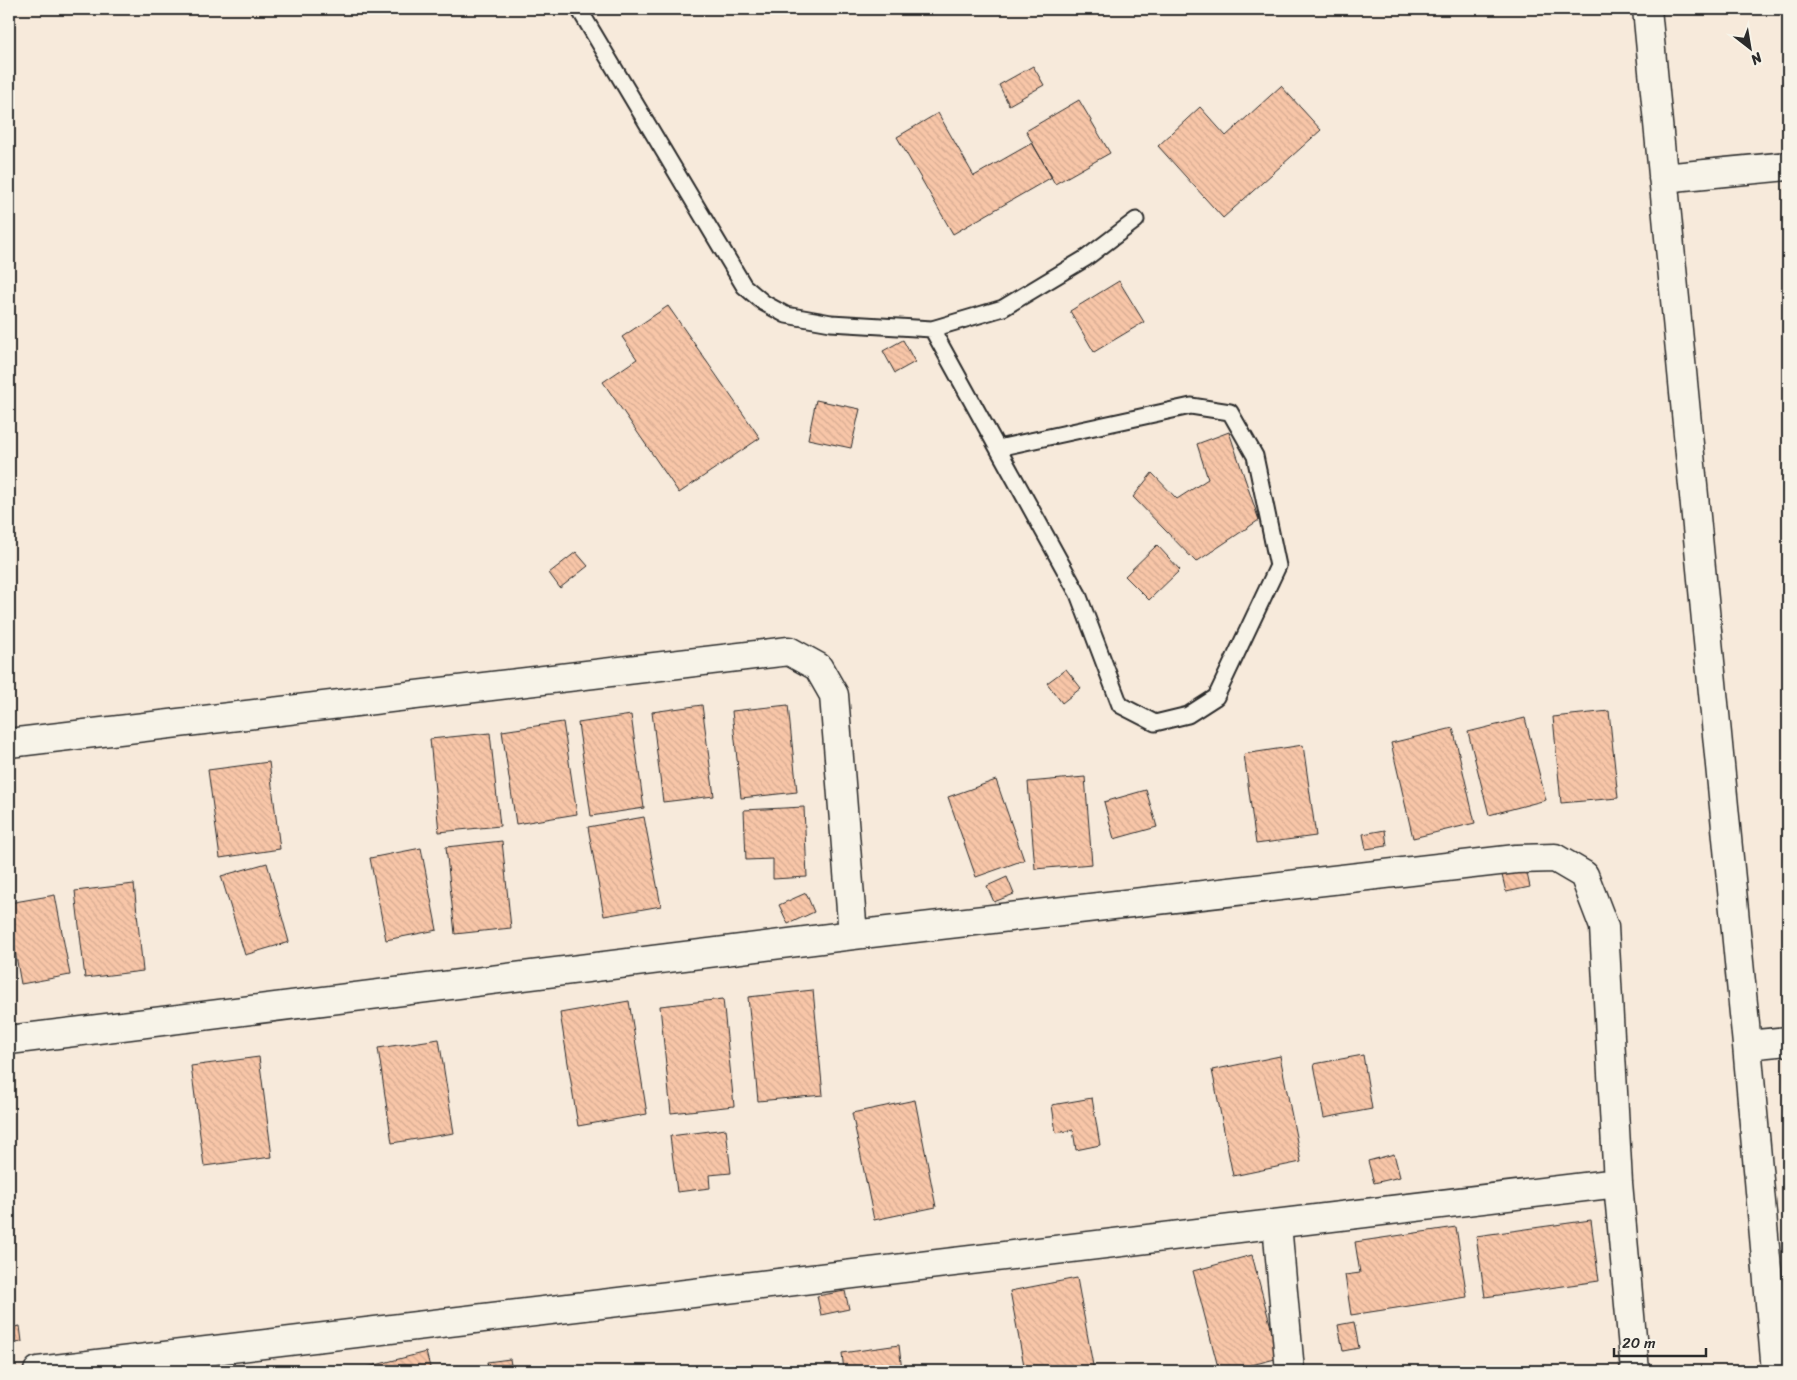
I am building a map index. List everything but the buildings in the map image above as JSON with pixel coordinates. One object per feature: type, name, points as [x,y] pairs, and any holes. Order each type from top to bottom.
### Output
[{"type":"street","points":[[1646,9],[1747,1045],[1776,1371]]},
{"type":"street","points":[[1663,178],[1788,171]]},
{"type":"street","points":[[9,743],[788,651],[818,667],[834,695],[853,935]]},
{"type":"street","points":[[9,1040],[853,935],[1516,859],[1555,858],[1584,876],[1604,927],[1618,1183],[1635,1371]]},
{"type":"street","points":[[1747,1045],[1788,1041]]},
{"type":"street","points":[[38,1371],[1618,1183]]},
{"type":"street","points":[[1277,1224],[1290,1371]]},
{"type":"lane","points":[[579,9],[744,286],[764,303],[786,315],[831,323],[932,329],[1003,308],[1086,258],[1136,220]]},
{"type":"lane","points":[[932,329],[1078,594],[1120,705],[1155,723],[1188,715],[1216,697],[1278,566],[1256,456],[1230,412],[1191,406],[998,448]]}]
